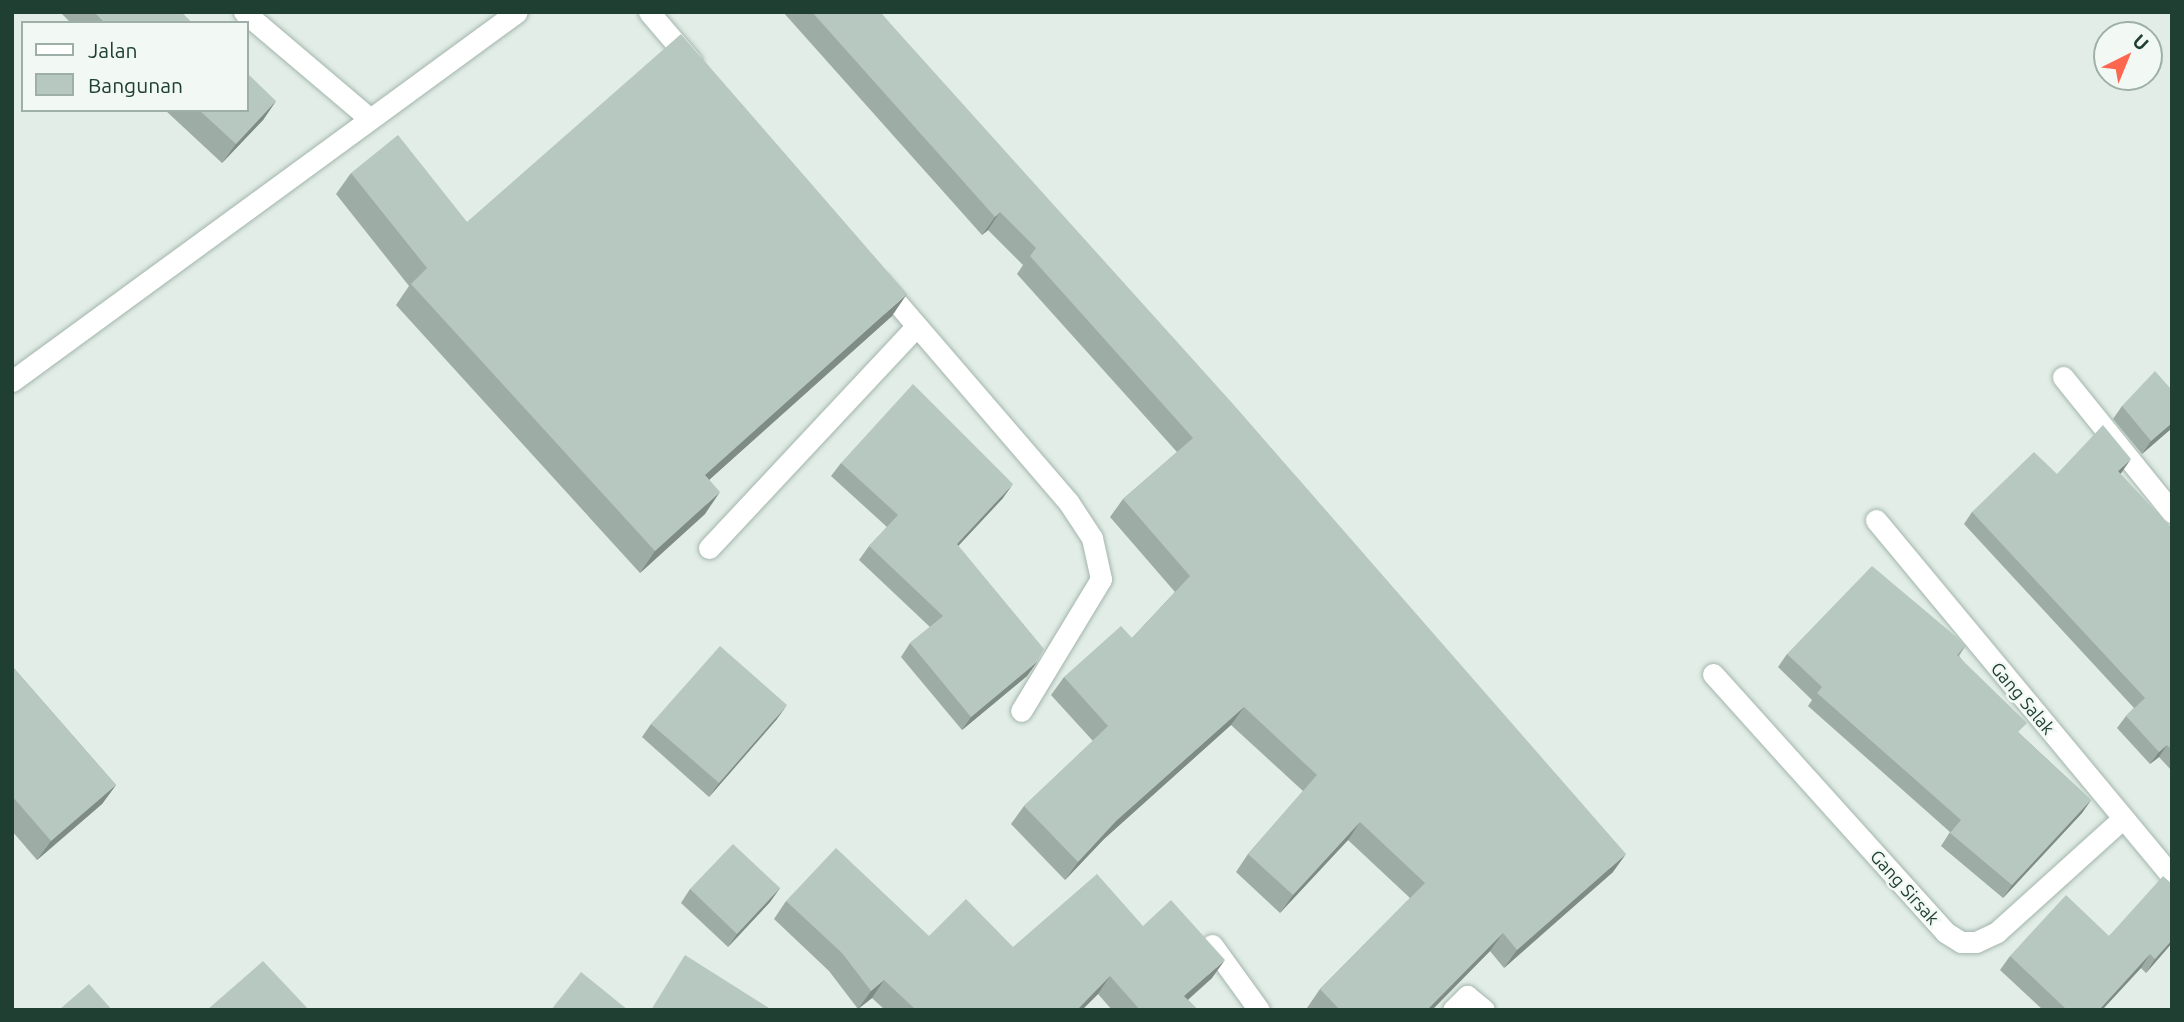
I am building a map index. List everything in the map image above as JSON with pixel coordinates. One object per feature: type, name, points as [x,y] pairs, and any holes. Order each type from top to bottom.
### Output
[{"type":"street","points":[[244,12],[370,119]]},
{"type":"street","points":[[12,381],[517,12]]},
{"type":"street","points":[[649,12],[703,75]]},
{"type":"street","points":[[864,263],[1069,503],[1092,538],[1101,579],[1021,711]]},
{"type":"street","points":[[709,548],[917,326]]},
{"type":"street","points":[[2063,377],[2172,512]]},
{"type":"street","name":"Gang Salak","points":[[1876,520],[2172,876]]},
{"type":"street","name":"Gang Sirsak","points":[[1713,674],[1945,932],[1961,942],[1976,942],[1997,932],[2123,818]]},
{"type":"street","points":[[1212,945],[1259,1010]]},
{"type":"street","points":[[1453,1010],[1467,996],[1484,1010]]},
{"type":"building","points":[[94,12],[181,12],[190,21],[103,21]]},
{"type":"building","points":[[812,12],[880,12],[1233,404],[1626,854],[1517,950],[1503,933],[1427,1010],[1340,1010],[1320,989],[1425,883],[1360,822],[1293,895],[1248,854],[1317,775],[1244,707],[1116,821],[1078,862],[1024,806],[1108,726],[1064,677],[1121,626],[1132,638],[1190,576],[1123,499],[1193,438],[1030,256],[1036,248],[1000,212],[995,217]]},
{"type":"building","points":[[681,34],[907,294],[705,475],[720,492],[655,551],[411,284],[427,268],[351,173],[398,135],[467,222]]},
{"type":"building","points":[[248,74],[276,101],[236,144],[201,112],[248,112]]},
{"type":"building","points":[[2155,371],[2172,387],[2172,423],[2151,441],[2122,406]]},
{"type":"building","points":[[913,384],[1013,484],[957,544],[1044,649],[1037,662],[971,717],[910,643],[943,616],[869,546],[898,515],[841,463]]},
{"type":"building","points":[[2103,425],[2131,459],[2118,471],[2172,529],[2172,750],[2167,745],[2159,752],[2126,716],[2145,698],[1972,512],[2034,452],[2057,474]]},
{"type":"building","points":[[1872,566],[1966,645],[1957,655],[2027,723],[2018,732],[2091,800],[2012,885],[1950,833],[1961,820],[1817,693],[1822,687],[1787,654]]},
{"type":"building","points":[[720,646],[787,705],[719,783],[651,724]]},
{"type":"building","points":[[12,666],[116,785],[51,841],[12,796]]},
{"type":"building","points":[[733,844],[780,888],[737,934],[690,889]]},
{"type":"building","points":[[836,848],[929,936],[966,899],[1013,947],[1097,874],[1143,926],[1171,900],[1225,960],[1184,996],[1198,1010],[1140,1010],[1110,976],[1077,1010],[916,1010],[884,980],[871,991],[842,953],[786,901]]},
{"type":"building","points":[[2163,876],[2172,884],[2172,940],[2155,959],[2150,954],[2099,1010],[2067,1010],[2010,956],[2066,895],[2109,936]]},
{"type":"building","points":[[685,955],[772,1010],[651,1010]]},
{"type":"building","points":[[263,961],[309,1010],[207,1010]]},
{"type":"building","points":[[581,972],[628,1010],[551,1010]]},
{"type":"building","points":[[89,984],[112,1010],[60,1009]]}]
